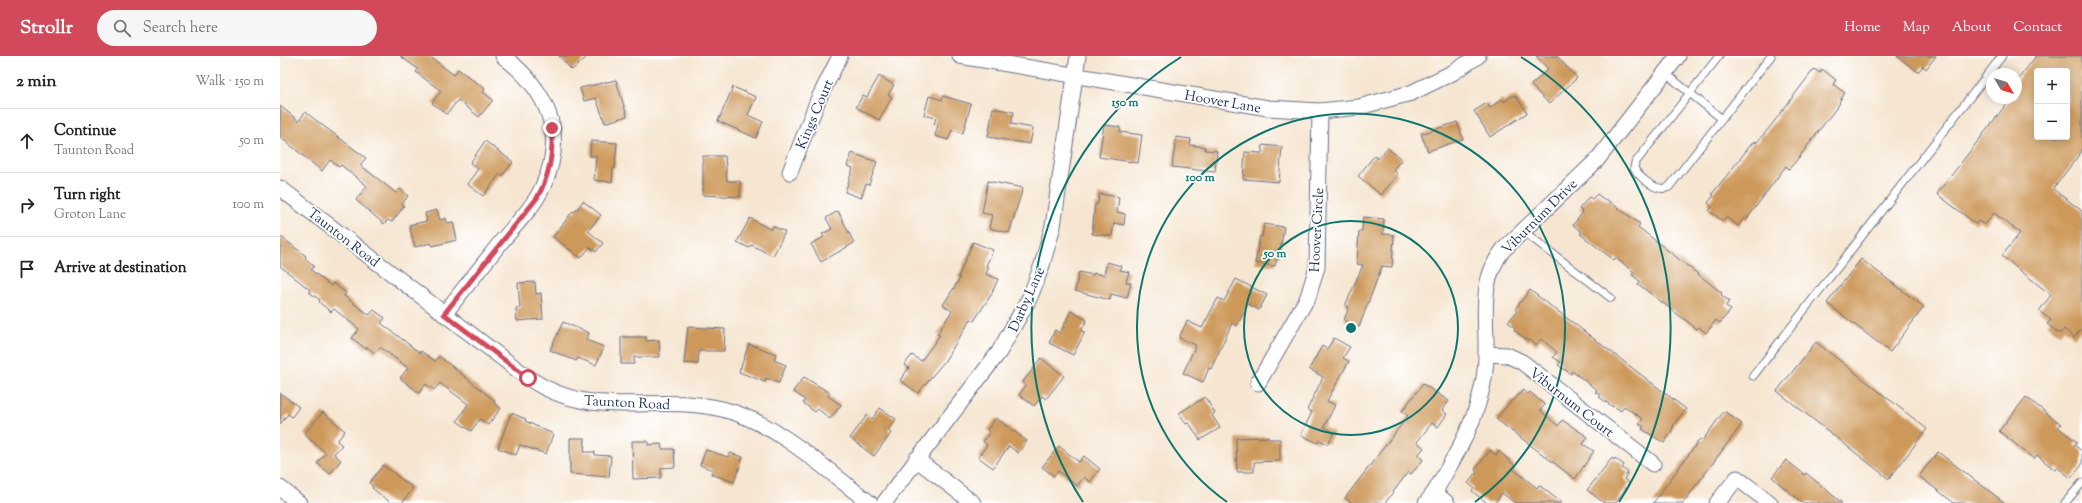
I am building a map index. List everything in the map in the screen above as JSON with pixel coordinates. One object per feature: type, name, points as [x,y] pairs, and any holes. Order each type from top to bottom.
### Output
[{"type":"street","points":[[444,314],[537,198],[550,168],[553,154],[552,128],[544,102],[529,79],[503,56]]},
{"type":"street","name":"Kings Court","points":[[790,172],[818,100],[840,56]]},
{"type":"street","name":"Hoover Lane","points":[[960,56],[1268,108],[1320,111],[1359,107],[1411,93],[1454,72],[1478,56]]},
{"type":"street","name":"Darby Lane","points":[[884,503],[916,459],[999,352],[1030,297],[1042,265],[1053,226],[1078,56]]},
{"type":"street","name":"Viburnum Drive","points":[[1447,503],[1430,498],[1470,425],[1479,400],[1486,354],[1484,303],[1488,278],[1499,255],[1597,160],[1678,56]]},
{"type":"street","name":"Hoover Circle","points":[[1258,383],[1308,297],[1316,267],[1320,111]]},
{"type":"street","name":"Taunton Road","points":[[280,188],[528,378],[564,396],[597,404],[703,406],[724,409],[756,421],[774,430],[870,503]]},
{"type":"street","name":"Viburnum Court","points":[[1486,354],[1507,355],[1522,362],[1653,464]]},
{"type":"street","points":[[916,459],[973,503]]},
{"type":"street","points":[[1717,503],[1737,478],[1770,503]]},
{"type":"street","points":[[280,488],[299,503]]},
{"type":"lane","points":[[1719,56],[1635,163],[1634,168],[1637,173],[1656,188],[1664,190],[1669,187],[1770,56]]},
{"type":"lane","points":[[1753,376],[2002,56]]},
{"type":"lane","points":[[1665,73],[1689,94],[1722,119]]},
{"type":"lane","points":[[1523,231],[1611,298]]},
{"type":"lane","points":[[2065,503],[2082,483]]},
{"type":"building","points":[[400,56],[429,56],[454,75],[458,69],[485,89],[483,92],[493,100],[479,117],[458,100],[447,114],[432,103],[441,91],[416,72],[418,69]]},
{"type":"building","points":[[559,56],[588,56],[572,70]]},
{"type":"building","points":[[1536,56],[1557,56],[1577,78],[1549,104],[1531,85],[1548,69]]},
{"type":"building","points":[[1897,56],[1936,56],[1926,69],[1923,66],[1918,72]]},
{"type":"building","points":[[2036,56],[2082,56],[2082,151],[2053,189],[2082,211],[2082,328],[2074,338],[2064,329],[2060,334],[2047,324],[2051,320],[2039,311],[2051,295],[2002,256],[2020,233],[1994,213],[1985,225],[1978,221],[1976,224],[1937,194],[2006,104],[2022,104],[2022,74]]},
{"type":"building","points":[[1814,69],[1820,73],[1822,69],[1836,80],[1833,84],[1845,93],[1839,102],[1840,103],[1796,161],[1789,169],[1786,166],[1746,220],[1744,218],[1738,226],[1726,217],[1723,221],[1709,211],[1712,207],[1708,203],[1714,195],[1712,194],[1754,141],[1756,143],[1770,127]]},
{"type":"building","points":[[879,76],[894,85],[888,95],[892,97],[879,120],[856,107],[863,95],[867,97]]},
{"type":"building","points":[[616,80],[627,116],[605,123],[596,98],[584,101],[580,88]]},
{"type":"building","points":[[733,87],[756,97],[748,115],[763,122],[756,138],[718,121]]},
{"type":"building","points":[[929,96],[942,100],[943,96],[971,104],[963,133],[952,130],[948,140],[935,136],[938,125],[934,124],[936,118],[924,115]]},
{"type":"building","points":[[1512,96],[1516,96],[1527,113],[1490,137],[1474,111],[1487,103],[1490,108],[1502,99],[1504,102]]},
{"type":"building","points":[[280,106],[299,121],[305,112],[366,158],[360,165],[396,193],[400,189],[408,196],[402,204],[404,206],[392,222],[388,220],[384,224],[356,200],[367,186],[341,165],[339,167],[330,160],[322,171],[280,137]]},
{"type":"building","points":[[993,108],[1014,112],[1011,124],[1033,128],[1030,144],[988,137]]},
{"type":"building","points":[[1457,122],[1463,139],[1428,151],[1421,134]]},
{"type":"building","points":[[1104,125],[1120,127],[1120,132],[1142,135],[1138,163],[1099,157]]},
{"type":"building","points":[[1176,137],[1191,139],[1190,145],[1205,147],[1205,150],[1217,151],[1215,172],[1172,167]]},
{"type":"building","points":[[485,141],[513,162],[502,176],[500,174],[483,196],[467,184],[478,169],[470,163]]},
{"type":"building","points":[[591,141],[617,143],[612,182],[594,180],[596,156],[590,156]]},
{"type":"building","points":[[1263,145],[1282,147],[1279,182],[1243,179],[1245,152],[1262,153]]},
{"type":"building","points":[[1387,148],[1402,159],[1393,170],[1398,174],[1381,195],[1358,176],[1374,156],[1378,159]]},
{"type":"building","points":[[852,153],[877,162],[869,185],[866,184],[861,198],[845,192],[853,168],[847,166]]},
{"type":"building","points":[[703,156],[725,156],[727,181],[740,181],[740,197],[703,195]]},
{"type":"building","points":[[988,181],[1023,188],[1009,233],[989,228],[992,215],[982,213]]},
{"type":"building","points":[[1099,194],[1119,197],[1117,212],[1125,214],[1124,225],[1114,223],[1112,236],[1092,234],[1095,204],[1098,204]]},
{"type":"building","points":[[1597,194],[1640,224],[1638,227],[1722,293],[1721,295],[1729,301],[1726,306],[1731,310],[1720,323],[1716,320],[1706,333],[1699,327],[1697,329],[1638,284],[1640,281],[1632,275],[1634,272],[1616,258],[1614,260],[1580,234],[1582,232],[1573,225],[1583,212],[1579,209],[1589,197],[1592,199]]},
{"type":"building","points":[[583,201],[601,215],[588,231],[603,243],[596,252],[590,247],[581,258],[553,237],[573,211],[575,212]]},
{"type":"building","points":[[437,210],[440,220],[446,218],[447,223],[453,222],[457,240],[432,246],[431,243],[415,247],[409,225],[427,221],[425,213]]},
{"type":"building","points":[[838,211],[854,243],[821,262],[811,244],[824,237],[822,234],[832,229],[826,218]]},
{"type":"building","points":[[1363,217],[1384,219],[1383,234],[1394,235],[1392,267],[1382,266],[1359,327],[1344,320],[1349,307],[1345,306],[1363,265],[1357,264],[1359,231],[1362,231]]},
{"type":"building","points":[[750,218],[771,230],[773,226],[785,232],[773,256],[751,245],[749,248],[737,242]]},
{"type":"building","points":[[1264,224],[1284,227],[1279,258],[1277,257],[1275,266],[1255,263]]},
{"type":"building","points":[[280,236],[306,256],[305,258],[314,266],[311,270],[331,286],[333,283],[346,293],[344,296],[369,315],[374,310],[385,318],[381,323],[420,353],[421,351],[435,361],[439,356],[495,401],[494,403],[501,408],[488,425],[480,419],[471,431],[457,421],[468,404],[440,383],[434,390],[426,384],[419,393],[400,378],[408,368],[380,347],[375,353],[367,347],[366,349],[352,338],[359,329],[334,309],[331,312],[319,302],[320,300],[309,292],[310,290],[280,266]]},
{"type":"building","points":[[973,242],[993,250],[986,266],[989,267],[986,274],[998,279],[991,295],[974,321],[971,319],[944,362],[918,393],[900,380],[909,368],[904,365],[912,355],[921,361],[940,335],[937,334],[952,311],[943,305],[960,278],[958,277]]},
{"type":"building","points":[[1861,259],[1924,307],[1890,352],[1827,303]]},
{"type":"building","points":[[1107,262],[1121,266],[1120,270],[1129,272],[1126,282],[1131,283],[1127,298],[1111,294],[1110,300],[1075,291],[1079,272],[1093,275],[1094,273],[1104,275]]},
{"type":"building","points":[[1236,279],[1267,295],[1259,310],[1248,304],[1237,326],[1232,323],[1211,369],[1209,368],[1203,382],[1183,373],[1196,345],[1179,338],[1187,321],[1202,328],[1218,298],[1224,301]]},
{"type":"building","points":[[535,282],[536,294],[541,293],[543,319],[517,321],[516,308],[520,308],[518,283]]},
{"type":"building","points":[[1530,290],[1686,409],[1674,424],[1671,433],[1664,443],[1642,429],[1644,427],[1639,424],[1643,419],[1624,406],[1621,411],[1614,406],[1613,407],[1599,397],[1601,395],[1595,392],[1597,390],[1572,371],[1571,374],[1558,365],[1561,362],[1553,357],[1557,352],[1541,339],[1536,345],[1530,340],[1528,341],[1514,330],[1515,328],[1508,322],[1517,311],[1515,309]]},
{"type":"building","points":[[1071,311],[1087,320],[1081,331],[1085,332],[1073,355],[1049,343],[1055,330],[1060,333]]},
{"type":"building","points":[[563,322],[589,333],[586,340],[604,347],[596,365],[578,358],[576,361],[550,350]]},
{"type":"building","points":[[688,327],[725,329],[724,351],[699,351],[698,364],[684,363]]},
{"type":"building","points":[[621,337],[646,337],[646,341],[659,340],[660,357],[634,357],[634,364],[621,364]]},
{"type":"building","points":[[1334,338],[1350,347],[1343,358],[1349,361],[1327,401],[1335,405],[1324,427],[1334,432],[1328,444],[1319,440],[1318,443],[1301,435],[1312,412],[1307,410],[1323,377],[1309,369],[1322,346],[1327,349]]},
{"type":"building","points":[[1816,342],[1927,429],[1889,479],[1777,391]]},
{"type":"building","points":[[749,344],[776,354],[774,360],[786,365],[779,383],[766,378],[765,382],[739,372]]},
{"type":"building","points":[[1041,358],[1064,376],[1046,399],[1042,396],[1034,406],[1019,395],[1026,385],[1023,382]]},
{"type":"building","points":[[804,377],[830,393],[828,396],[841,405],[830,419],[818,409],[815,412],[803,403],[805,400],[793,391]]},
{"type":"building","points":[[1423,384],[1449,401],[1442,410],[1447,414],[1438,427],[1432,423],[1417,442],[1424,448],[1418,455],[1423,460],[1411,474],[1408,472],[1385,503],[1352,503],[1345,498],[1408,416],[1402,411]]},
{"type":"building","points":[[1523,390],[1528,394],[1530,392],[1545,405],[1540,410],[1558,426],[1562,420],[1588,437],[1583,444],[1594,451],[1575,479],[1496,419],[1512,400],[1513,401]]},
{"type":"building","points":[[280,393],[299,407],[292,417],[288,414],[280,424]]},
{"type":"building","points":[[1205,397],[1215,413],[1212,415],[1220,428],[1200,440],[1189,423],[1186,424],[1179,413]]},
{"type":"building","points":[[2026,397],[2061,424],[2058,427],[2077,442],[2074,445],[2082,451],[2082,465],[2071,478],[2057,467],[2055,470],[2037,455],[2034,459],[1999,431]]},
{"type":"building","points":[[880,408],[896,419],[888,430],[891,433],[874,456],[850,438],[867,415],[872,419]]},
{"type":"building","points":[[1724,411],[1742,424],[1683,503],[1653,503],[1700,439],[1702,441]]},
{"type":"building","points":[[323,412],[345,431],[337,441],[342,445],[334,454],[341,460],[330,474],[317,463],[326,453],[304,434]]},
{"type":"building","points":[[511,413],[526,419],[525,421],[553,434],[546,454],[520,445],[516,455],[498,448]]},
{"type":"building","points":[[996,418],[1027,441],[1018,453],[1009,446],[993,468],[978,457],[987,445],[983,442],[990,432],[987,430]]},
{"type":"building","points":[[1268,437],[1268,439],[1280,439],[1280,461],[1254,462],[1254,472],[1237,472],[1236,438]]},
{"type":"building","points":[[570,438],[585,438],[584,452],[595,452],[595,455],[611,456],[609,477],[570,474]]},
{"type":"building","points":[[632,441],[648,441],[648,445],[661,444],[662,449],[674,449],[675,467],[661,468],[661,478],[633,479]]},
{"type":"building","points":[[1059,446],[1079,462],[1084,456],[1100,469],[1090,482],[1084,477],[1077,486],[1058,471],[1054,476],[1042,467]]},
{"type":"building","points":[[706,450],[728,457],[730,453],[743,457],[734,482],[711,474],[713,470],[700,465]]},
{"type":"building","points":[[1490,450],[1496,455],[1499,451],[1515,466],[1513,469],[1537,488],[1539,485],[1562,503],[1515,503],[1502,493],[1495,503],[1487,503],[1472,491],[1474,488],[1468,483],[1477,472],[1475,470]]},
{"type":"building","points":[[1938,452],[2005,503],[1954,503],[1919,476]]},
{"type":"building","points":[[1612,458],[1614,460],[1615,458],[1624,465],[1622,468],[1628,472],[1624,479],[1629,483],[1616,503],[1604,503],[1587,490]]},
{"type":"building","points":[[1786,460],[1805,475],[1806,473],[1842,503],[1802,503],[1772,477]]},
{"type":"building","points":[[383,465],[413,488],[402,503],[391,503],[372,488],[373,486],[369,483]]},
{"type":"route","points":[[528,378],[444,314],[537,198],[550,168],[553,154],[552,128]]}]
